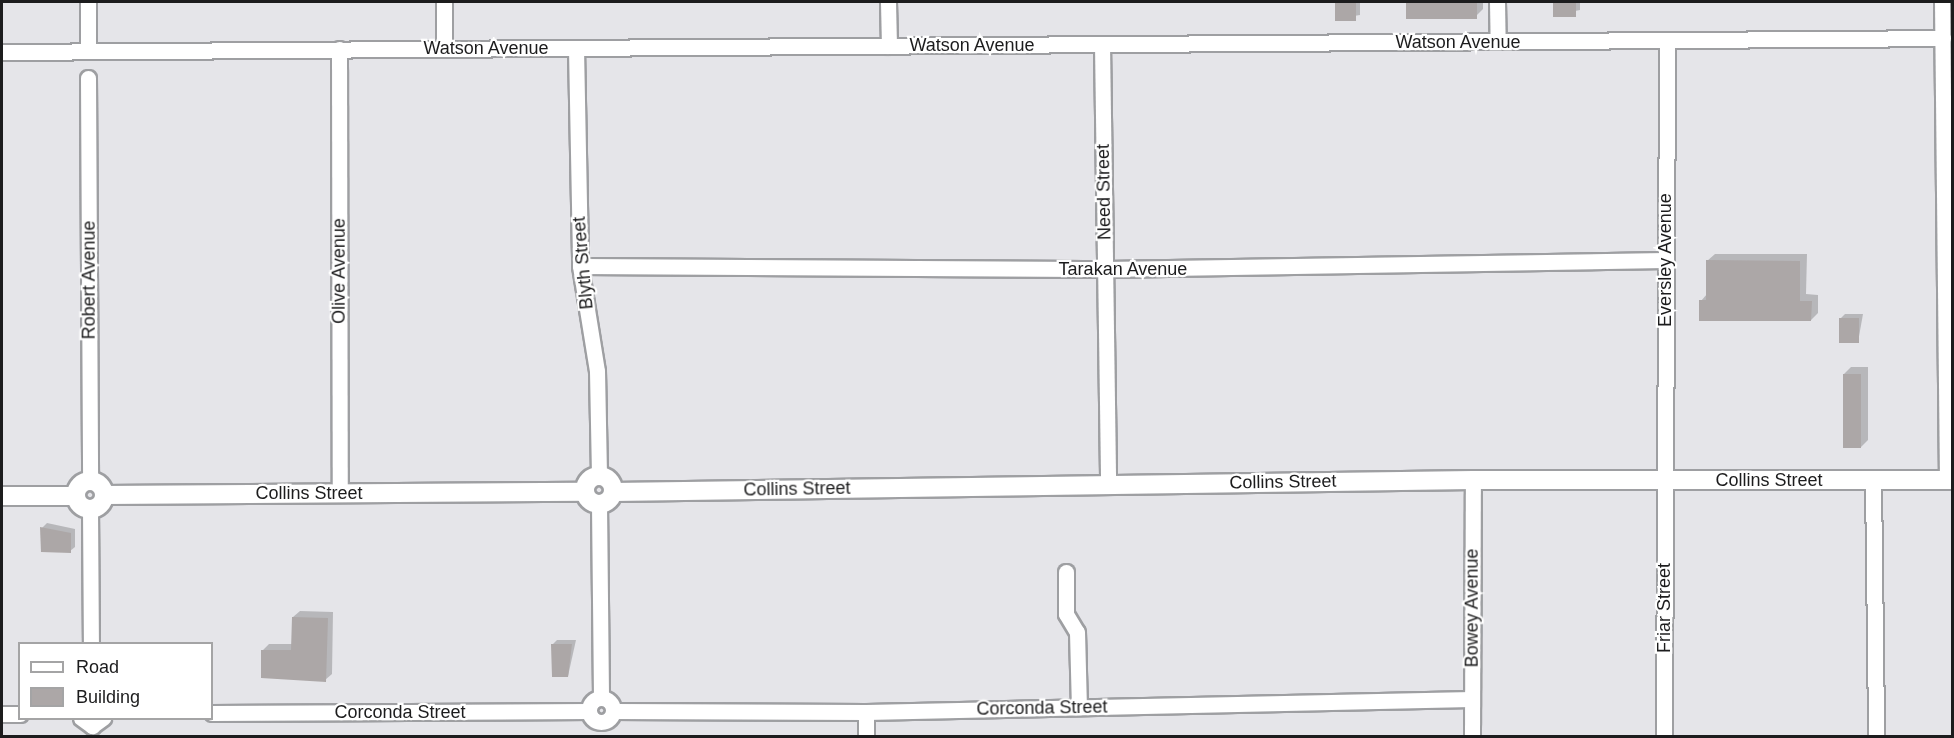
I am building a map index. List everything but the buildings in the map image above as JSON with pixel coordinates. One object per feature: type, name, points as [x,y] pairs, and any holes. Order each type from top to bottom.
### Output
[{"type":"street","points":[[87,2],[88,51]]},
{"type":"street","points":[[444,2],[444,49]]},
{"type":"street","points":[[888,2],[889,46]]},
{"type":"street","points":[[1497,2],[1498,41]]},
{"type":"street","points":[[1942,2],[1949,295],[1950,480]]},
{"type":"street","name":"Watson Avenue","points":[[2,52],[1943,38]]},
{"type":"street","name":"Eversley Avenue","points":[[1664,480],[1667,40]]},
{"type":"street","name":"Need Street","points":[[1102,44],[1108,484]]},
{"type":"street","name":"Blyth Street","points":[[576,48],[580,266],[597,371],[599,477]]},
{"type":"street","name":"Olive Avenue","points":[[339,50],[340,493]]},
{"type":"street","name":"Robert Avenue","points":[[88,78],[90,481]]},
{"type":"street","name":"Tarakan Avenue","points":[[580,266],[1105,269],[1665,260]]},
{"type":"street","points":[[592,498],[613,492],[609,481],[599,477],[589,481],[592,498],[601,698],[613,711],[601,730],[589,711],[601,698]]},
{"type":"street","name":"Collins Street","points":[[613,492],[1473,480],[1950,480]]},
{"type":"street","name":"Bowey Avenue","points":[[1472,736],[1473,480]]},
{"type":"street","name":"Friar Street","points":[[1664,480],[1664,736]]},
{"type":"street","points":[[1873,480],[1876,736]]},
{"type":"street","points":[[76,496],[80,486],[90,481],[100,486],[104,495],[90,509],[91,642]]},
{"type":"street","name":"Collins Street","points":[[104,495],[340,493],[592,498]]},
{"type":"street","points":[[2,496],[76,496],[90,509]]},
{"type":"street","points":[[1066,572],[1066,614],[1077,632],[1079,707]]},
{"type":"street","name":"Corconda Street","points":[[613,711],[866,712],[1472,699]]},
{"type":"street","name":"Corconda Street","points":[[213,713],[589,711]]},
{"type":"street","points":[[866,712],[866,736]]},
{"type":"street","points":[[2,714],[18,714]]}]
